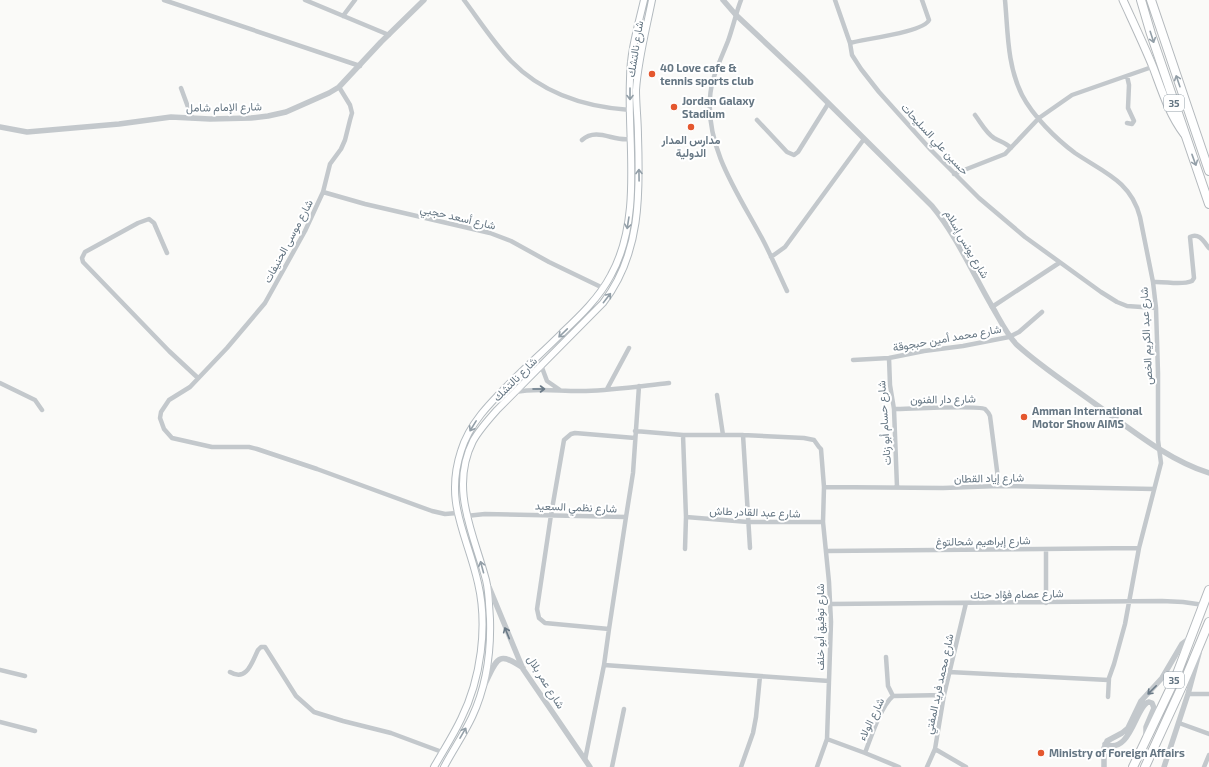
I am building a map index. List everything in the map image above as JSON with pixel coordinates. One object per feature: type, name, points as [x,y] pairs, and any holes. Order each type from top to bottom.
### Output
[{"type":"highway","name":"35","points":[[1123,0],[1167,105],[1177,125],[1185,136]]},
{"type":"highway","name":"35","points":[[1141,0],[1150,34],[1209,204]]},
{"type":"highway","name":"35","points":[[1151,0],[1209,171]]},
{"type":"highway","name":"35","points":[[1133,767],[1175,679],[1209,590]]},
{"type":"highway","name":"35","points":[[1144,767],[1184,682],[1209,622]]},
{"type":"main road","name":"شارع نالتشك","points":[[434,767],[461,720],[470,698],[477,675],[482,643],[482,618],[478,585],[454,499],[455,476],[460,452],[477,419],[491,402],[576,320],[603,288],[612,275],[617,263],[629,221],[631,192],[629,81],[631,57],[644,0]]},
{"type":"main road","name":"شارع نالتشك","points":[[444,767],[472,717],[480,696],[486,669],[490,633],[486,580],[466,516],[463,500],[463,478],[465,466],[470,448],[484,424],[598,308],[611,293],[623,270],[632,245],[637,219],[639,181],[636,91],[638,72],[652,0]]},
{"type":"main road","points":[[546,349],[552,354]]},
{"type":"street","points":[[164,0],[360,66]]},
{"type":"street","points":[[305,0],[389,35]]},
{"type":"street","points":[[343,16],[355,0]]},
{"type":"street","name":"شارع الإمام شامل","points":[[0,128],[27,132],[146,121],[171,117],[244,118],[274,115],[290,110],[332,92],[339,87],[424,0]]},
{"type":"street","points":[[464,0],[501,49],[512,61],[543,87],[565,98],[578,102],[613,109],[630,110]]},
{"type":"street","name":"شارع يونس إسلام","points":[[723,0],[736,15],[928,201],[939,214],[956,240],[1009,336],[1024,351],[1159,449],[1186,464],[1209,473]]},
{"type":"street","points":[[741,0],[713,81],[710,98],[711,120],[716,143],[728,178],[771,257],[787,291]]},
{"type":"street","name":"حسين علي السليحات","points":[[835,0],[850,42],[852,54],[872,84],[954,174],[1006,222],[1059,263],[1117,302],[1127,306],[1156,308]]},
{"type":"street","points":[[850,42],[908,31],[924,26],[928,22],[929,18],[922,0]]},
{"type":"street","name":"شارع عبد الكريم الخص","points":[[1005,0],[1008,39],[1014,74],[1023,95],[1039,118],[1074,152],[1112,176],[1122,184],[1131,195],[1139,212],[1153,282],[1156,308],[1159,449],[1161,463],[1139,548],[1130,601],[1121,638],[1108,680],[1108,697]]},
{"type":"street","points":[[954,174],[1001,156],[1011,148],[1039,118],[1074,94],[1152,67]]},
{"type":"street","points":[[1127,76],[1129,82],[1128,108],[1134,121],[1132,124],[1127,123]]},
{"type":"street","name":"شارع موسى الحنيفات","points":[[339,87],[349,101],[352,113],[345,140],[341,149],[330,164],[323,192],[305,231],[267,299],[239,335],[198,378],[169,400],[162,408],[160,414],[162,424],[166,433],[172,438],[212,447],[249,447],[257,449],[432,511],[446,514],[457,513]]},
{"type":"street","points":[[181,88],[192,118]]},
{"type":"street","points":[[757,120],[787,152],[794,155],[798,152],[828,104]]},
{"type":"street","points":[[975,115],[990,135],[1006,143],[1011,148]]},
{"type":"street","points":[[0,131],[7,129]]},
{"type":"street","points":[[582,140],[590,135],[597,134],[624,140],[630,139]]},
{"type":"street","points":[[771,257],[785,247],[864,138]]},
{"type":"street","name":"شارع أسعد حجبي","points":[[323,192],[365,204],[490,233],[511,241],[549,262],[603,288]]},
{"type":"street","points":[[168,254],[154,222],[149,219],[138,223],[85,252],[82,258],[83,262],[124,305],[198,378]]},
{"type":"street","points":[[1153,282],[1180,284],[1192,282],[1194,277],[1190,237],[1194,235],[1201,237],[1209,248]]},
{"type":"street","points":[[992,307],[1059,263]]},
{"type":"street","name":"شارع محمد أمين حبجوقة","points":[[853,360],[889,358],[924,351],[970,345],[1009,336],[1020,332],[1042,312]]},
{"type":"street","points":[[607,389],[629,348]]},
{"type":"street","name":"شارع حسام أبو زنات","points":[[889,358],[890,385],[894,409],[897,487]]},
{"type":"street","points":[[541,365],[548,383],[563,392]]},
{"type":"street","points":[[0,383],[35,400],[42,410]]},
{"type":"street","points":[[515,392],[541,389],[563,392],[668,383]]},
{"type":"street","name":"شارع نظمي السعيد","points":[[466,516],[486,514],[551,514],[626,517],[633,473],[638,386]]},
{"type":"street","points":[[716,395],[723,435]]},
{"type":"street","name":"شارع دار الفنون","points":[[894,409],[965,407],[983,408],[986,410],[990,416],[999,486]]},
{"type":"street","points":[[635,431],[683,435],[743,435],[750,548]]},
{"type":"street","points":[[609,629],[550,624],[541,621],[537,608],[561,451],[564,440],[566,437],[575,433],[635,438]]},
{"type":"street","points":[[683,435],[686,518],[685,549]]},
{"type":"street","name":"شارع توفيق أبو خلف","points":[[743,435],[804,438],[814,440],[821,449],[824,487],[823,522],[827,551],[830,604],[830,663],[827,739],[817,767]]},
{"type":"street","name":"شارع إياد القطان","points":[[824,487],[943,488],[999,486],[1154,489]]},
{"type":"street","points":[[585,760],[604,666],[626,517]]},
{"type":"street","name":"شارع عبد القادر طاش","points":[[686,518],[748,522],[823,522]]},
{"type":"street","name":"شارع إبراهيم شحالتوغ","points":[[827,551],[1139,548]]},
{"type":"street","points":[[1046,549],[1046,603]]},
{"type":"street","name":"شارع عمر بلال","points":[[486,580],[523,668],[590,767]]},
{"type":"street","name":"شارع عصام فؤاد حتك","points":[[830,604],[1173,601],[1204,605]]},
{"type":"street","name":"شارع محمد فريد المفتي","points":[[927,767],[935,749],[944,695],[966,603]]},
{"type":"street","points":[[1104,767],[1105,744],[1108,740],[1122,733],[1128,728],[1141,701],[1162,678],[1182,644],[1192,637]]},
{"type":"street","points":[[1164,767],[1188,694],[1202,641]]},
{"type":"street","points":[[230,672],[236,675],[242,675],[248,669],[258,650],[261,647],[265,647],[296,696],[314,712],[391,733],[442,752]]},
{"type":"street","points":[[886,657],[888,686],[893,696]]},
{"type":"street","points":[[480,696],[492,668],[501,658],[506,658],[523,668]]},
{"type":"street","points":[[604,666],[829,681]]},
{"type":"street","points":[[0,670],[25,676]]},
{"type":"street","points":[[949,672],[1108,680]]},
{"type":"street","points":[[741,767],[753,733],[760,676]]},
{"type":"street","points":[[1188,694],[1209,694]]},
{"type":"street","name":"شارع الولاء","points":[[865,752],[877,722],[889,700],[893,696],[944,695]]},
{"type":"street","points":[[1105,744],[1115,746],[1123,740],[1134,725],[1144,705],[1149,702],[1152,703],[1154,708],[1146,727],[1147,739]]},
{"type":"street","points":[[612,767],[624,709]]},
{"type":"street","points":[[0,722],[36,731]]},
{"type":"street","points":[[1179,723],[1209,734]]},
{"type":"street","points":[[827,739],[865,752],[899,767]]},
{"type":"street","points":[[935,749],[966,767]]},
{"type":"street","points":[[1204,767],[1209,756]]},
{"type":"place","name":"40 Love cafe & tennis sports club","points":[[652,74]]},
{"type":"place","name":"Jordan Galaxy Stadium","points":[[674,107]]},
{"type":"place","name":"مدارس المدار الدولية","points":[[691,127]]},
{"type":"place","name":"Amman International Motor Show AIMS","points":[[1024,417]]},
{"type":"place","name":"Ministry of Foreign Affairs","points":[[1041,753]]}]
